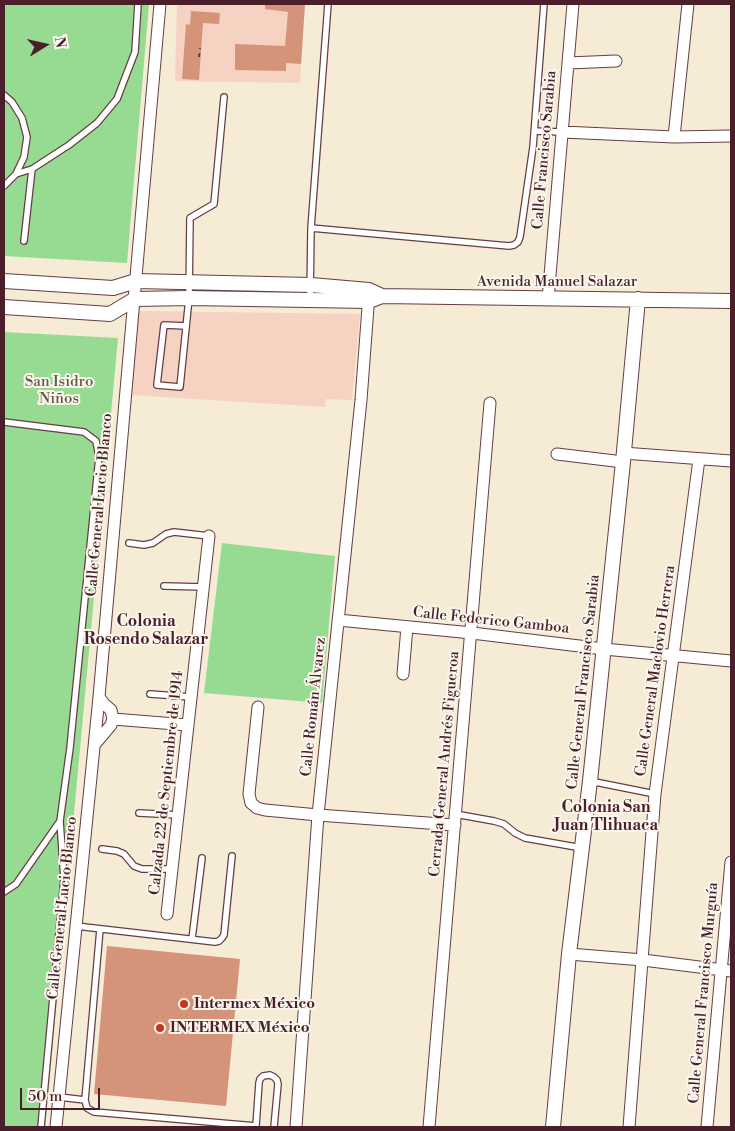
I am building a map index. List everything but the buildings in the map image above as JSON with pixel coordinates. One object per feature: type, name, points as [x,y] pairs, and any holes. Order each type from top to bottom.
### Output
[{"type":"street","name":"Calle General Lucio Blanco","points":[[56,1127],[99,697],[160,4]]},
{"type":"street","name":"Calle Francisco Sarabia","points":[[548,299],[572,4]]},
{"type":"street","points":[[674,136],[688,4]]},
{"type":"street","points":[[568,63],[616,62]]},
{"type":"street","points":[[562,132],[731,136]]},
{"type":"street","name":"Avenida Manuel Salazar","points":[[4,281],[113,288],[136,281],[311,285],[373,296]]},
{"type":"street","points":[[240,283],[240,298]]},
{"type":"street","name":"Avenida Manuel Salazar","points":[[134,299],[240,298],[310,300],[373,296],[731,301]]},
{"type":"street","name":"Calle Román Álvarez","points":[[296,1127],[318,815],[373,296]]},
{"type":"street","points":[[4,307],[110,314],[134,299]]},
{"type":"street","name":"Calle General Francisco Sarabia","points":[[553,1127],[569,954],[604,649],[638,299]]},
{"type":"street","name":"Cerrada General Andrés Figueroa","points":[[429,1127],[490,403]]},
{"type":"street","points":[[556,454],[731,461]]},
{"type":"street","name":"Calle General Maclovio Herrera","points":[[629,1127],[655,794],[699,459]]},
{"type":"street","name":"Calzada 22 de Septiembre de 1914","points":[[167,914],[209,536]]},
{"type":"street","name":"Calle Federico Gamboa","points":[[338,620],[731,661]]},
{"type":"street","points":[[403,674],[407,627]]},
{"type":"street","points":[[94,745],[111,725],[113,719],[111,710],[99,697]]},
{"type":"street","points":[[258,706],[249,794],[251,803],[257,808],[318,815],[455,820]]},
{"type":"street","points":[[113,719],[188,725]]},
{"type":"street","name":"Calle General Francisco Murguía","points":[[707,1127],[726,970],[731,862]]},
{"type":"street","points":[[569,954],[643,960],[726,970]]},
{"type":"lane","points":[[16,174],[32,169],[69,145],[97,123],[117,99],[135,52],[138,4]]},
{"type":"lane","points":[[310,300],[311,228],[328,4]]},
{"type":"lane","points":[[311,228],[509,246],[518,242],[534,130],[544,4]]},
{"type":"lane","points":[[4,95],[12,102],[22,118],[26,137],[24,157],[16,174],[4,186]]},
{"type":"lane","points":[[186,326],[164,325],[158,384],[180,388],[190,298],[190,218],[214,204],[224,97]]},
{"type":"lane","points":[[534,130],[562,132]]},
{"type":"lane","points":[[24,241],[32,169]]},
{"type":"lane","points":[[4,422],[84,432],[96,441],[99,457],[70,748],[60,821],[64,879],[41,1127]]},
{"type":"lane","points":[[129,543],[144,545],[153,543],[166,534],[174,532],[209,536]]},
{"type":"lane","points":[[164,586],[204,587]]},
{"type":"lane","points":[[157,640],[198,642]]},
{"type":"lane","points":[[150,694],[191,697]]},
{"type":"lane","points":[[590,781],[655,794]]},
{"type":"lane","points":[[139,813],[178,815]]},
{"type":"lane","points":[[455,820],[494,821],[504,824],[525,838],[582,848]]},
{"type":"lane","points":[[4,892],[16,884],[60,821]]},
{"type":"lane","points":[[102,849],[117,850],[124,854],[134,866],[142,870],[172,869]]},
{"type":"lane","points":[[76,926],[219,941],[224,934],[232,856]]},
{"type":"lane","points":[[192,939],[202,858]]},
{"type":"lane","points":[[100,929],[85,1100],[87,1108],[94,1112],[256,1126],[260,1078],[270,1075],[277,1080],[278,1084],[274,1127]]},
{"type":"lane","points":[[59,1097],[85,1100]]},
{"type":"path","points":[[199,58],[200,48]]},
{"type":"shaded area","points":[[177,4],[305,4],[300,83],[175,81]]},
{"type":"shaded area","points":[[139,311],[360,314],[352,400],[326,399],[325,407],[130,395]]},
{"type":"green space","points":[[4,4],[149,4],[127,263],[4,256]]},
{"type":"green space","name":"San Isidro Niños","points":[[4,332],[118,338],[45,1127],[4,1127]]},
{"type":"green space","points":[[222,543],[335,556],[322,703],[204,693]]},
{"type":"place","name":"Intermex México","points":[[184,1004]]},
{"type":"place","name":"INTERMEX México","points":[[160,1028]]},
{"type":"district","name":"Colonia Rosendo Salazar","points":[[146,631]]},
{"type":"district","name":"Colonia San Juan Tlihuaca","points":[[606,817]]}]
